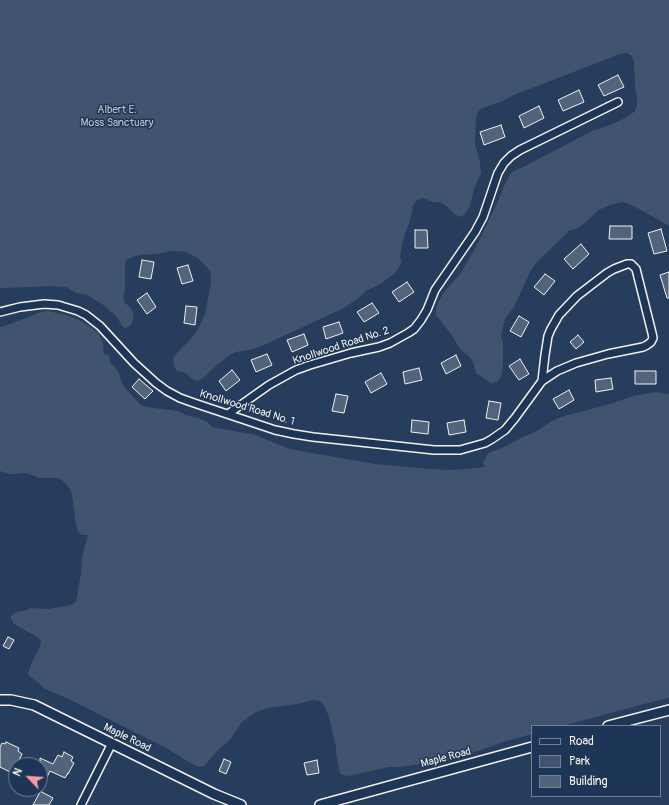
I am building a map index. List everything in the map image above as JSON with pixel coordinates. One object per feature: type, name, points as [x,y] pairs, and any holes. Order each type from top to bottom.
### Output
[{"type":"street","name":"Knollwood Road No. 2","points":[[228,414],[269,385],[296,370],[379,347],[390,343],[414,329],[427,310],[435,290],[475,232],[498,173],[504,163],[520,150],[618,102]]},
{"type":"street","name":"Knollwood Road No. 1","points":[[0,312],[26,306],[52,304],[78,311],[86,315],[97,324],[134,363],[167,391],[180,398],[275,430],[294,434],[410,448],[460,450],[485,443],[505,430],[542,381],[557,371],[576,363],[608,354],[643,347],[651,342],[653,338],[652,333],[634,266],[627,264],[614,269],[577,296],[559,315],[548,336],[542,381]]},
{"type":"street","name":"Maple Road","points":[[0,700],[11,700],[34,705],[214,794],[241,805]]},
{"type":"street","points":[[612,725],[669,710]]},
{"type":"street","points":[[81,805],[112,743]]},
{"type":"street","name":"Maple Road","points":[[320,805],[531,747]]},
{"type":"green space","name":"Albert E. Moss Sanctuary","points":[[0,0],[669,0],[669,226],[627,203],[621,202],[599,210],[581,226],[570,230],[536,263],[530,272],[515,305],[505,319],[501,336],[503,342],[503,365],[501,377],[497,382],[491,383],[476,373],[470,357],[460,349],[451,334],[436,315],[438,303],[444,292],[461,273],[479,241],[511,173],[592,131],[625,118],[635,111],[637,99],[634,61],[631,55],[626,53],[620,54],[480,109],[476,120],[475,144],[480,162],[481,173],[474,189],[470,206],[464,215],[458,217],[445,205],[439,202],[433,202],[422,198],[416,201],[413,206],[402,245],[400,257],[402,262],[396,272],[382,283],[366,291],[342,309],[264,345],[253,349],[236,352],[216,366],[203,378],[198,381],[192,379],[183,372],[177,371],[174,366],[173,359],[197,331],[205,314],[211,277],[210,271],[198,258],[186,252],[171,251],[157,254],[139,255],[130,258],[125,262],[125,289],[123,297],[125,303],[130,307],[134,314],[131,325],[126,328],[123,327],[116,316],[102,304],[87,295],[76,293],[66,287],[51,286],[0,288]]},
{"type":"green space","points":[[48,311],[77,319],[98,333],[103,343],[104,355],[109,355],[110,362],[118,371],[125,388],[141,405],[177,411],[206,421],[212,427],[256,435],[295,450],[375,464],[455,470],[485,467],[483,463],[488,453],[537,431],[561,417],[610,404],[633,396],[656,392],[669,394],[669,698],[566,725],[531,725],[531,734],[447,760],[400,767],[389,767],[345,776],[340,773],[329,717],[324,705],[320,701],[314,700],[268,708],[256,712],[242,722],[229,741],[220,748],[204,766],[199,767],[166,748],[69,699],[43,688],[29,676],[28,673],[40,647],[41,641],[37,637],[14,624],[11,616],[16,612],[24,611],[30,608],[48,609],[71,605],[76,602],[82,557],[88,535],[82,535],[78,532],[72,495],[70,489],[62,480],[57,478],[39,478],[27,473],[9,474],[0,471],[0,327],[41,312]]},
{"type":"building","points":[[618,75],[624,87],[604,96],[598,85]]},
{"type":"building","points":[[579,90],[584,102],[563,111],[558,100]]},
{"type":"building","points":[[539,106],[544,118],[524,128],[519,116]]},
{"type":"building","points":[[501,125],[505,137],[484,145],[480,132]]},
{"type":"building","points":[[610,226],[632,226],[632,239],[609,239]]},
{"type":"building","points":[[661,229],[667,251],[654,254],[648,233]]},
{"type":"building","points":[[415,230],[427,230],[428,248],[415,248]]},
{"type":"building","points":[[581,244],[589,254],[573,269],[564,259]]},
{"type":"building","points":[[142,260],[154,262],[151,279],[139,277]]},
{"type":"building","points":[[188,265],[193,281],[182,284],[177,268]]},
{"type":"building","points":[[669,272],[669,298],[667,298],[660,275]]},
{"type":"building","points":[[545,274],[555,281],[544,295],[534,287]]},
{"type":"building","points":[[407,282],[414,292],[399,302],[392,292]]},
{"type":"building","points":[[147,293],[156,307],[147,314],[137,300]]},
{"type":"building","points":[[372,303],[379,313],[364,322],[357,312]]},
{"type":"building","points":[[186,306],[197,307],[195,325],[184,323]]},
{"type":"building","points":[[519,316],[529,322],[521,337],[510,331]]},
{"type":"building","points":[[339,322],[343,333],[326,339],[323,327]]},
{"type":"building","points":[[304,334],[308,345],[292,352],[287,340]]},
{"type":"building","points":[[578,335],[584,342],[576,349],[570,342]]},
{"type":"building","points":[[267,354],[272,365],[256,372],[251,360]]},
{"type":"building","points":[[456,355],[461,366],[446,374],[441,363]]},
{"type":"building","points":[[520,359],[529,374],[519,380],[509,366]]},
{"type":"building","points":[[419,368],[422,380],[405,384],[403,372]]},
{"type":"building","points":[[232,370],[240,380],[226,391],[219,381]]},
{"type":"building","points":[[635,371],[656,371],[656,384],[635,384]]},
{"type":"building","points":[[381,373],[387,384],[371,393],[365,382]]},
{"type":"building","points":[[611,378],[613,389],[596,392],[595,380]]},
{"type":"building","points":[[139,379],[153,391],[145,399],[132,387]]},
{"type":"building","points":[[569,390],[574,400],[559,409],[553,399]]},
{"type":"building","points":[[336,394],[348,396],[344,413],[332,411]]},
{"type":"building","points":[[489,401],[501,403],[498,420],[486,418]]},
{"type":"building","points":[[412,420],[429,422],[428,434],[411,432]]},
{"type":"building","points":[[464,420],[466,432],[449,435],[447,423]]},
{"type":"building","points":[[8,637],[14,640],[9,649],[3,646]]},
{"type":"building","points":[[6,742],[19,748],[18,751],[22,754],[21,757],[8,757],[8,771],[0,767],[0,747],[2,743],[5,744]]},
{"type":"building","points":[[64,752],[73,757],[71,761],[74,763],[65,778],[50,771],[48,775],[48,762],[53,764],[58,755],[62,757]]},
{"type":"building","points":[[224,759],[231,762],[226,774],[219,771]]},
{"type":"building","points":[[317,760],[319,773],[307,775],[304,763]]},
{"type":"building","points":[[48,795],[53,798],[49,805],[33,805],[37,797],[48,797]]}]
